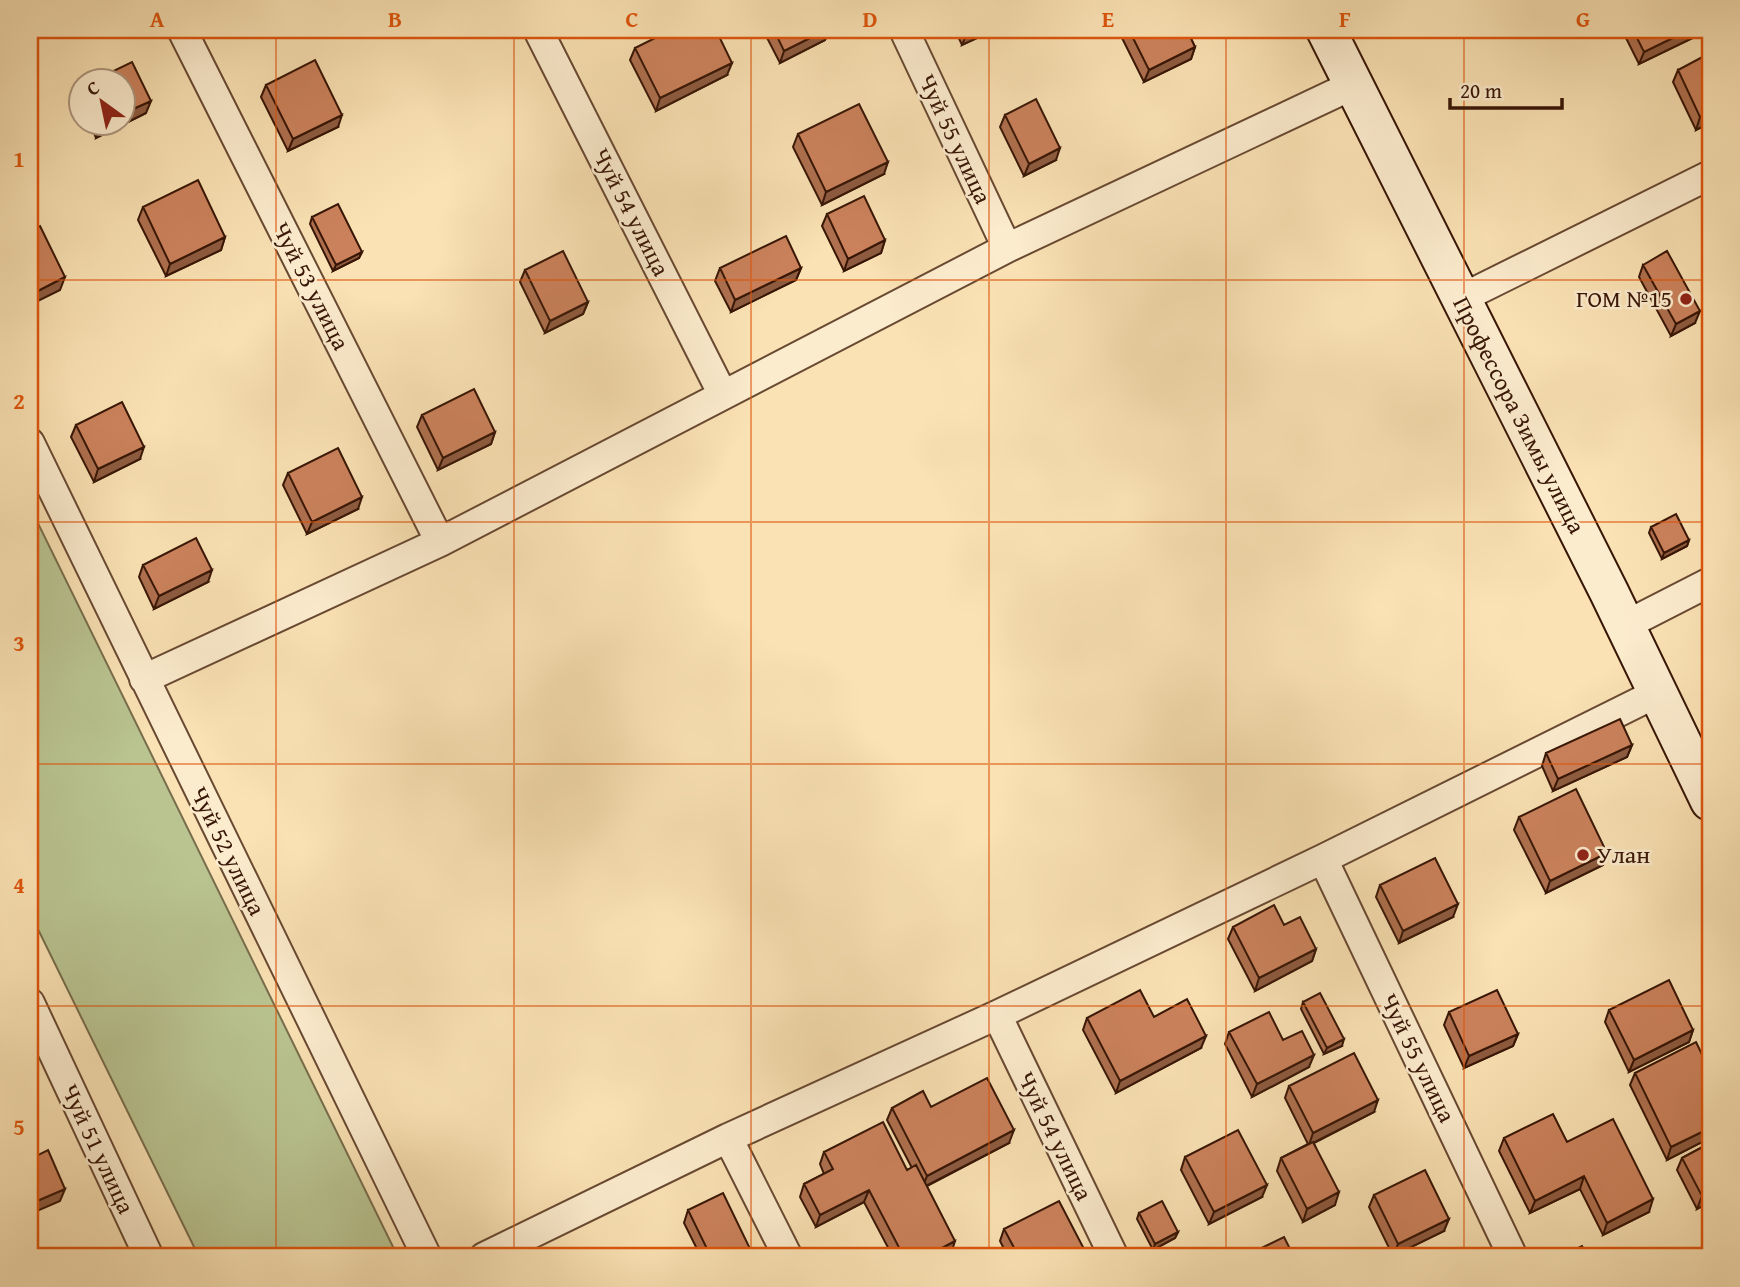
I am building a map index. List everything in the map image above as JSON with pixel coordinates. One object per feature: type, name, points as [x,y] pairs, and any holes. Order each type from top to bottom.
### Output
[{"type":"street","name":"Чуй 53 улица","points":[[182,30],[440,542]]},
{"type":"street","name":"Чуй 54 улица","points":[[538,30],[723,395]]},
{"type":"street","name":"Чуй 55 улица","points":[[904,30],[1007,248]]},
{"type":"street","name":"Профессора Зимы улица","points":[[1326,30],[1710,801]]},
{"type":"street","points":[[144,679],[440,542],[1007,248],[1353,85]]},
{"type":"street","points":[[1460,299],[1710,175]]},
{"type":"street","name":"Чуй 52 улица","points":[[30,443],[428,1257]]},
{"type":"street","points":[[1624,626],[1710,582]]},
{"type":"street","points":[[484,1257],[728,1138],[997,1015],[1322,859],[1657,693]]},
{"type":"street","name":"Чуй 55 улица","points":[[1322,859],[1513,1257]]},
{"type":"street","name":"Чуй 51 улица","points":[[30,1003],[149,1257]]},
{"type":"street","name":"Чуй 54 улица","points":[[997,1015],[1114,1257]]},
{"type":"street","points":[[728,1138],[788,1257]]},
{"type":"green space","points":[[30,507],[398,1257],[199,1257],[30,913]]},
{"type":"building","points":[[671,30],[716,30],[732,63],[660,98],[635,48]]},
{"type":"building","points":[[774,30],[826,30],[784,51]]},
{"type":"building","points":[[1129,30],[1187,30],[1195,47],[1149,70]]},
{"type":"building","points":[[1633,30],[1689,30],[1644,52]]},
{"type":"building","points":[[1710,53],[1710,113],[1700,117],[1678,70]]},
{"type":"building","points":[[315,60],[342,115],[293,139],[266,85]]},
{"type":"building","points":[[136,70],[151,101],[136,108]]},
{"type":"building","points":[[1036,99],[1060,148],[1029,164],[1005,115]]},
{"type":"building","points":[[859,104],[888,162],[826,192],[798,134]]},
{"type":"building","points":[[198,180],[225,237],[170,264],[143,207]]},
{"type":"building","points":[[864,196],[885,240],[848,259],[827,214]]},
{"type":"building","points":[[338,204],[362,252],[336,265],[312,217]]},
{"type":"building","points":[[40,226],[65,277],[30,295],[30,231]]},
{"type":"building","points":[[786,236],[801,268],[735,300],[720,268]]},
{"type":"building","points":[[563,251],[588,302],[550,321],[525,270]]},
{"type":"building","points":[[1667,251],[1700,311],[1676,324],[1643,265]]},
{"type":"building","points":[[474,389],[495,432],[443,458],[422,415]]},
{"type":"building","points":[[122,402],[144,447],[98,469],[76,425]]},
{"type":"building","points":[[338,448],[362,497],[312,522],[288,473]]},
{"type":"building","points":[[1676,514],[1689,540],[1664,553],[1651,527]]},
{"type":"building","points":[[196,538],[212,570],[159,596],[143,565]]},
{"type":"building","points":[[1620,719],[1632,745],[1558,779],[1546,753]]},
{"type":"building","points":[[1576,789],[1607,853],[1550,881],[1519,817]]},
{"type":"building","points":[[1435,858],[1458,904],[1403,931],[1380,885]]},
{"type":"building","points":[[1274,905],[1284,925],[1300,917],[1316,949],[1259,978],[1233,927]]},
{"type":"building","points":[[1669,980],[1693,1030],[1634,1060],[1609,1010]]},
{"type":"building","points":[[1140,990],[1154,1017],[1187,999],[1206,1036],[1120,1081],[1087,1018]]},
{"type":"building","points":[[1497,990],[1518,1034],[1469,1056],[1449,1012]]},
{"type":"building","points":[[1320,993],[1344,1039],[1327,1048],[1303,1002]]},
{"type":"building","points":[[1269,1012],[1283,1040],[1302,1031],[1314,1055],[1257,1084],[1229,1032]]},
{"type":"building","points":[[1696,1042],[1710,1071],[1710,1128],[1671,1147],[1635,1073]]},
{"type":"building","points":[[1354,1053],[1378,1100],[1313,1133],[1289,1086]]},
{"type":"building","points":[[987,1078],[1014,1130],[927,1176],[892,1108],[923,1091],[931,1107]]},
{"type":"building","points":[[1553,1114],[1567,1142],[1613,1119],[1653,1199],[1607,1223],[1584,1176],[1535,1201],[1504,1138]]},
{"type":"building","points":[[883,1122],[907,1170],[916,1165],[955,1241],[925,1257],[904,1257],[869,1190],[820,1215],[804,1184],[833,1169],[824,1152]]},
{"type":"building","points":[[1238,1130],[1267,1185],[1214,1212],[1185,1157]]},
{"type":"building","points":[[1313,1142],[1339,1192],[1307,1209],[1281,1158]]},
{"type":"building","points":[[1710,1143],[1710,1192],[1702,1196],[1682,1158]]},
{"type":"building","points":[[48,1150],[65,1189],[30,1204],[30,1159]]},
{"type":"building","points":[[1425,1170],[1449,1219],[1398,1244],[1374,1195]]},
{"type":"building","points":[[723,1193],[754,1257],[711,1257],[688,1210]]},
{"type":"building","points":[[1059,1201],[1084,1249],[1067,1257],[1019,1257],[1004,1229]]},
{"type":"building","points":[[1162,1201],[1178,1232],[1155,1244],[1139,1213]]},
{"type":"building","points":[[1284,1237],[1294,1257],[1243,1257]]},
{"type":"building","points":[[1582,1246],[1588,1257],[1560,1257]]},
{"type":"building","points":[[608,1250],[612,1257],[593,1257]]},
{"type":"building","points":[[961,1251],[964,1257],[949,1257]]},
{"type":"building","points":[[877,1252],[880,1257],[867,1257]]},
{"type":"place","name":"ГОМ №15","points":[[1686,299]]},
{"type":"place","name":"Улан","points":[[1583,855]]}]
